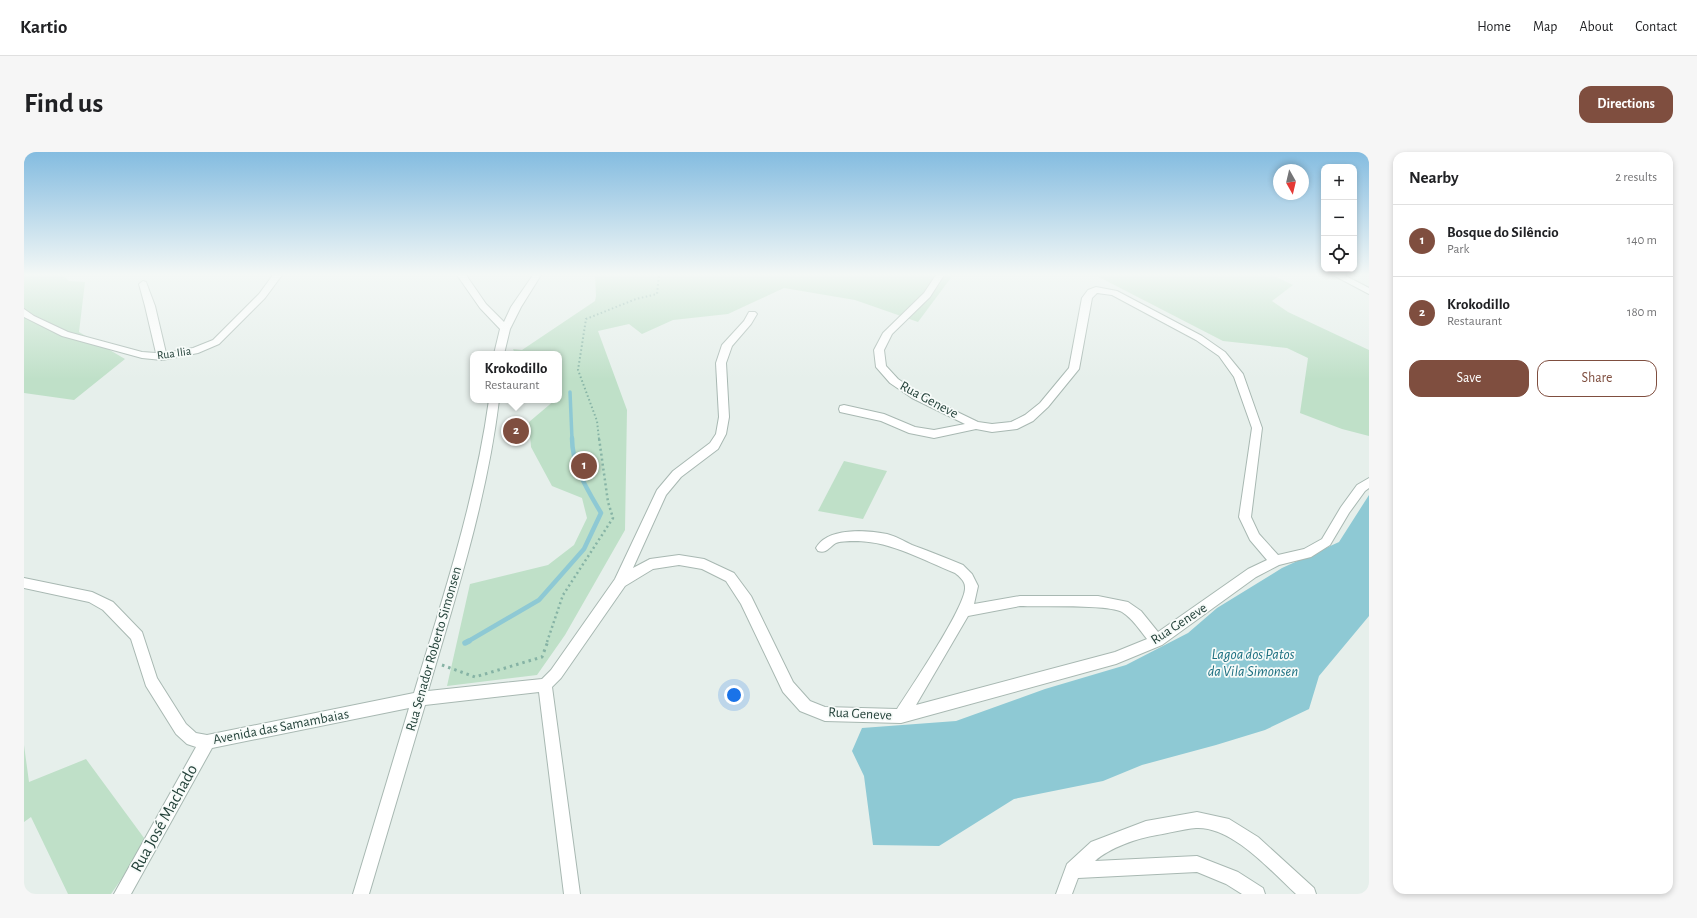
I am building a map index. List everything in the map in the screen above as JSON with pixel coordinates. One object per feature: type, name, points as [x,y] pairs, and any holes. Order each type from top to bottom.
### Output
[{"type":"street","points":[[151,310],[162,357]]},
{"type":"street","name":"Rua Ilia","points":[[24,312],[31,318],[65,334],[142,355],[162,357],[194,351],[216,342],[248,310]]},
{"type":"street","points":[[487,310],[506,329]]},
{"type":"street","points":[[500,351],[506,329],[515,310]]},
{"type":"street","name":"Rua Geneve","points":[[912,310],[888,333],[879,350],[881,367],[894,381],[916,396],[976,425],[992,428],[1013,426],[1028,418],[1044,405],[1074,369],[1085,310]]},
{"type":"street","name":"Rua Geneve","points":[[1145,310],[1199,338],[1222,354],[1239,376],[1257,428],[1245,517],[1254,537],[1276,561]]},
{"type":"street","points":[[620,582],[661,493],[677,474],[714,446],[721,434],[724,417],[721,363],[727,345],[748,322],[752,314]]},
{"type":"street","name":"Rua Senador Roberto Simonsen","points":[[361,894],[470,527],[490,437],[494,403]]},
{"type":"street","points":[[844,409],[884,418],[913,430],[934,434],[976,425]]},
{"type":"street","name":"Rua Geneve","points":[[545,685],[556,674],[620,582],[650,564],[678,560],[704,564],[730,577],[746,600],[788,687],[805,706],[825,714],[901,716],[1116,658],[1157,641],[1252,573],[1276,561],[1307,553],[1326,542],[1357,493],[1369,482]]},
{"type":"street","points":[[822,548],[834,538],[857,536],[886,539],[959,569],[968,578],[972,587],[972,596],[901,716]]},
{"type":"street","name":"Avenida das Samambaias","points":[[24,583],[92,597],[108,606],[137,636],[151,681],[181,729],[192,739],[207,742],[419,699],[545,685]]},
{"type":"street","points":[[964,611],[1020,601],[1098,602],[1123,606],[1136,616],[1157,641]]},
{"type":"street","points":[[545,685],[572,894]]},
{"type":"street","name":"Rua José Machado","points":[[122,894],[207,742]]},
{"type":"street","points":[[1064,894],[1072,870],[1097,848],[1146,829],[1197,820],[1224,825],[1252,843],[1308,894]]},
{"type":"street","points":[[1072,870],[1197,864],[1232,878],[1257,894]]},
{"type":"path","points":[[430,661],[475,677],[542,657],[563,595],[613,518],[608,502],[597,421],[578,370],[586,320],[611,310]]},
{"type":"green space","points":[[24,310],[82,310],[79,332],[125,359],[74,400],[24,393]]},
{"type":"green space","points":[[582,310],[737,310],[728,314],[673,320],[642,334],[629,324],[598,331],[627,410],[625,530],[565,635],[537,675],[447,686],[470,584],[548,565],[574,545],[587,518],[582,498],[552,486],[531,447],[529,422],[551,403],[562,403],[562,351],[514,351],[513,349],[522,350]]},
{"type":"green space","points":[[883,310],[927,310],[918,322]]},
{"type":"green space","points":[[1162,310],[1285,310],[1369,350],[1369,436],[1342,429],[1300,413],[1308,358],[1287,348],[1223,341]]},
{"type":"green space","points":[[844,461],[887,471],[863,519],[818,511]]},
{"type":"green space","points":[[24,745],[29,782],[86,759],[147,842],[111,894],[68,894],[31,817],[24,822]]},
{"type":"water","name":"Lagoa dos Patos da Vila Simonsen","points":[[1369,495],[1369,616],[1319,676],[1309,709],[1265,730],[1142,765],[1103,781],[1014,799],[939,846],[873,845],[864,776],[852,751],[862,728],[956,721],[1045,689],[1126,665],[1188,633],[1217,608],[1282,568],[1339,542]]},
{"type":"waterway","points":[[570,392],[572,439]]},
{"type":"waterway","points":[[467,642],[539,600],[584,549],[601,513],[577,468],[572,438]]},
{"type":"place","name":"Krokodillo","points":[[516,431]]},
{"type":"place","name":"Bosque do Silêncio","points":[[584,466]]}]
